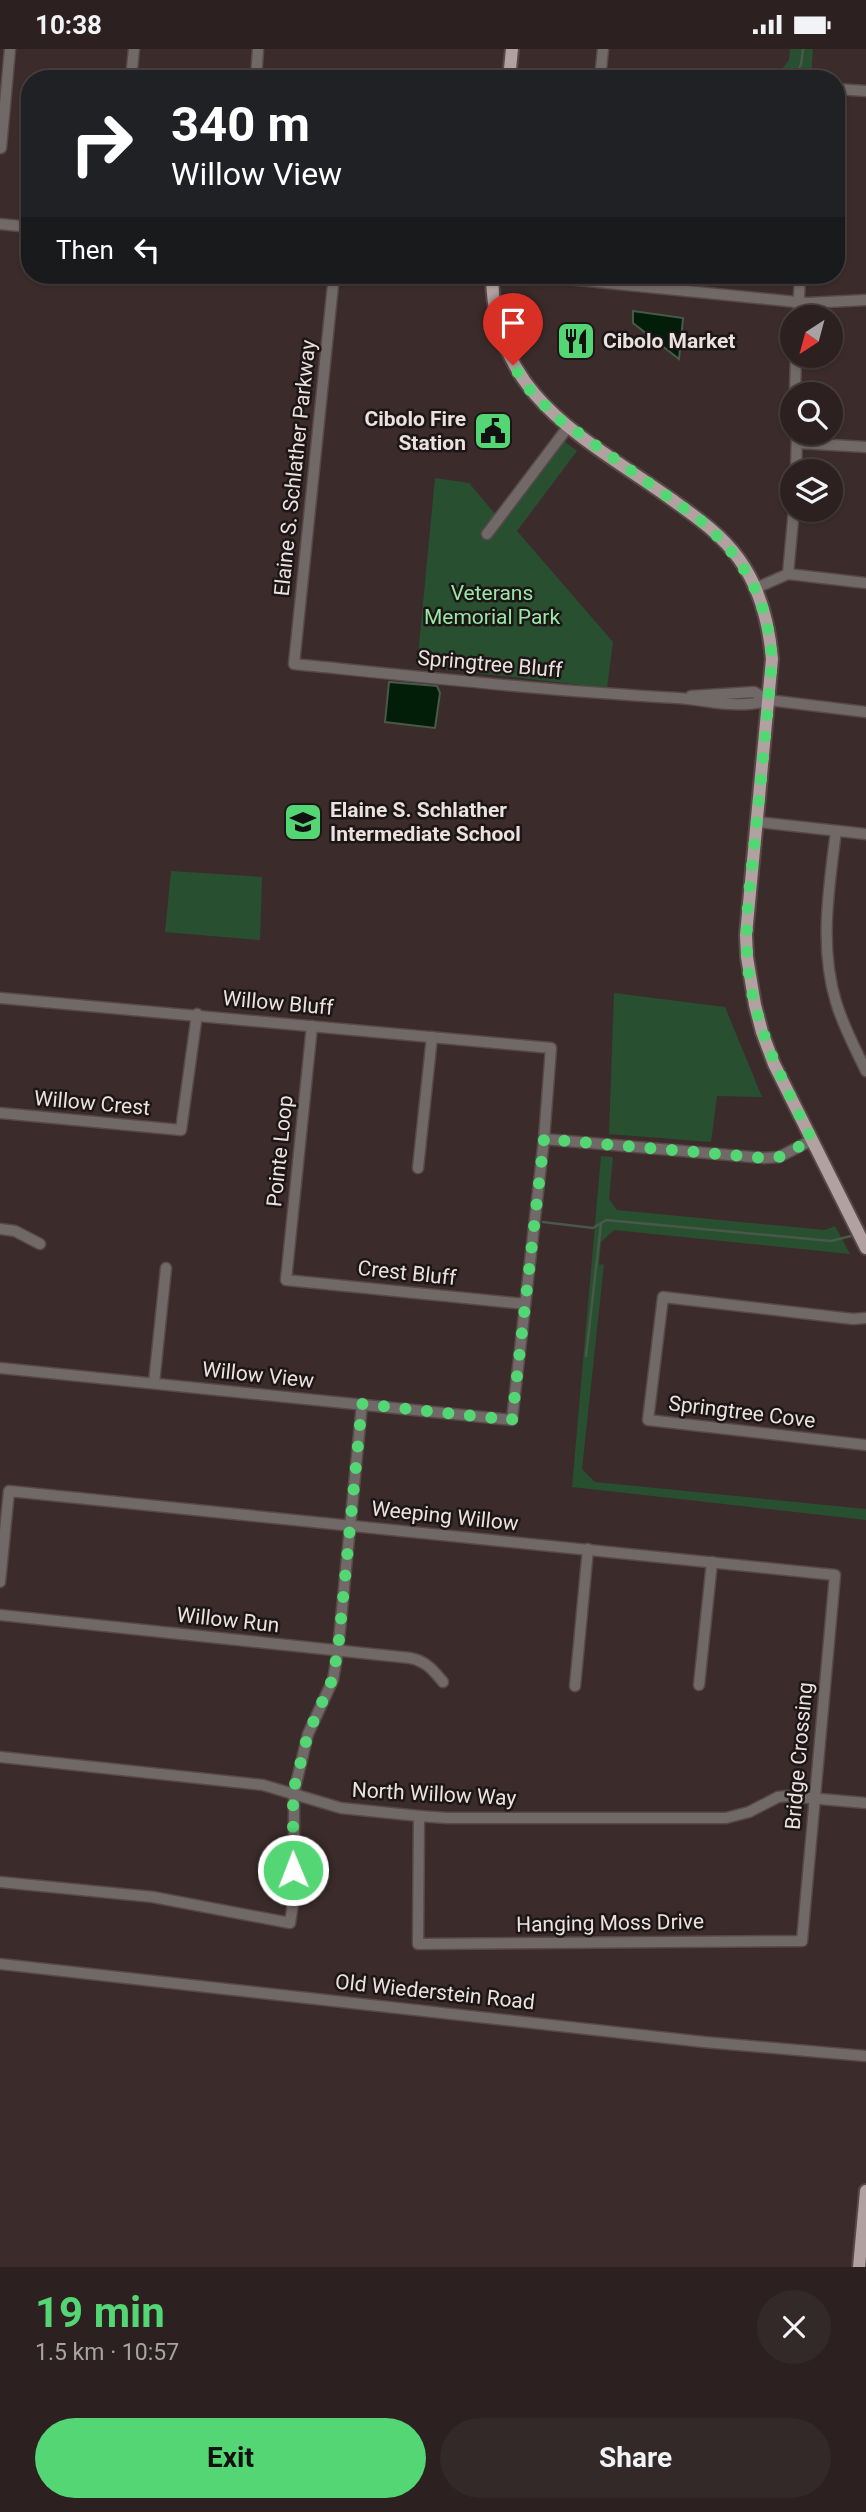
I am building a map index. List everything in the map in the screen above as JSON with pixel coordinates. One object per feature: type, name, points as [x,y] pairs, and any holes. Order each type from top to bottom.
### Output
[{"type":"main road","points":[[510,70],[512,49]]},
{"type":"main road","points":[[492,284],[492,300],[507,353],[529,389],[568,427],[722,538],[739,559],[756,588],[771,638],[772,659],[747,913],[750,981],[762,1032],[774,1064],[866,1248]]},
{"type":"main road","points":[[859,2267],[866,2191]]},
{"type":"street","points":[[1,148],[10,49]]},
{"type":"street","points":[[132,70],[134,49]]},
{"type":"street","points":[[257,70],[258,49]]},
{"type":"street","points":[[601,70],[603,49]]},
{"type":"street","points":[[845,90],[866,91]]},
{"type":"street","points":[[0,224],[21,226]]},
{"type":"street","name":"Elaine S. Schlather Parkway","points":[[294,664],[333,284]]},
{"type":"street","points":[[615,284],[800,303],[866,300]]},
{"type":"street","points":[[800,284],[800,303]]},
{"type":"street","points":[[487,534],[568,427]]},
{"type":"street","points":[[843,444],[866,447]]},
{"type":"street","points":[[788,574],[793,522]]},
{"type":"street","points":[[756,588],[788,574],[866,583]]},
{"type":"street","name":"Springtree Bluff","points":[[294,664],[614,695],[682,698],[704,694],[754,692],[768,701],[866,712]]},
{"type":"street","points":[[757,822],[866,834]]},
{"type":"street","points":[[836,831],[829,892],[827,957],[840,1016],[866,1071]]},
{"type":"street","name":"Willow Bluff","points":[[0,998],[551,1048],[544,1139]]},
{"type":"street","name":"Willow Crest","points":[[0,1113],[181,1130],[198,1014]]},
{"type":"street","name":"Pointe Loop","points":[[286,1280],[312,1026]]},
{"type":"street","points":[[418,1168],[432,1037]]},
{"type":"street","points":[[525,1304],[544,1139],[765,1158],[779,1157],[812,1140]]},
{"type":"street","points":[[0,1229],[15,1231],[40,1244]]},
{"type":"street","points":[[154,1384],[166,1268]]},
{"type":"street","name":"Crest Bluff","points":[[286,1280],[525,1304]]},
{"type":"street","name":"Springtree Cove","points":[[866,1318],[853,1319],[663,1297],[648,1420],[866,1445]]},
{"type":"street","name":"Willow View","points":[[0,1368],[512,1420],[525,1304]]},
{"type":"street","points":[[0,1882],[153,1897],[290,1923],[294,1897],[293,1792],[308,1734],[332,1680],[338,1650],[362,1404]]},
{"type":"street","name":"Weeping Willow","points":[[0,1582],[9,1491],[835,1575]]},
{"type":"street","points":[[575,1686],[588,1549]]},
{"type":"street","points":[[699,1685],[712,1562]]},
{"type":"street","name":"Bridge Crossing","points":[[802,1941],[835,1575]]},
{"type":"street","name":"Willow Run","points":[[0,1615],[420,1660],[431,1667],[443,1682]]},
{"type":"street","name":"North Willow Way","points":[[0,1757],[263,1785],[341,1808],[447,1818],[726,1818],[749,1812],[778,1797],[866,1803]]},
{"type":"street","name":"Hanging Moss Drive","points":[[419,1816],[418,1944],[802,1941]]},
{"type":"street","name":"Old Wiederstein Road","points":[[0,1964],[704,2042],[866,2056]]},
{"type":"green space","points":[[790,49],[813,49],[812,70],[781,70],[789,60]]},
{"type":"green space","points":[[667,284],[699,284],[699,288]]},
{"type":"green space","name":"Veterans Memorial Park","points":[[555,434],[577,451],[517,531],[613,642],[607,688],[417,666],[435,478],[469,483],[496,515]]},
{"type":"green space","points":[[171,871],[262,877],[260,940],[165,932]]},
{"type":"green space","points":[[614,993],[725,1007],[762,1097],[717,1096],[711,1142],[609,1134]]},
{"type":"green space","points":[[601,1156],[613,1157],[609,1199],[617,1210],[825,1230],[835,1226],[850,1254],[614,1230],[601,1242],[599,1265],[604,1264],[582,1469],[595,1482],[866,1509],[866,1520],[572,1487]]},
{"type":"shaded area","points":[[633,311],[683,318],[679,359],[633,323]]},
{"type":"shaded area","points":[[389,682],[437,686],[440,693],[435,728],[385,722]]},
{"type":"waterway","points":[[799,70],[803,49]]},
{"type":"waterway","points":[[543,1222],[593,1228],[606,1220],[831,1241],[851,1236]]},
{"type":"waterway","points":[[586,1356],[601,1224]]},
{"type":"place","name":"Cibolo Market","points":[[576,341]]},
{"type":"place","name":"Cibolo Fire Station","points":[[493,431]]},
{"type":"place","name":"Elaine S. Schlather Intermediate School","points":[[303,822]]},
{"type":"route","points":[[293,1870],[293,1792],[308,1734],[328,1695],[338,1650],[362,1404],[512,1420],[544,1139],[765,1158],[779,1157],[812,1140],[774,1064],[762,1032],[747,957],[747,913],[772,659],[771,638],[756,588],[739,559],[722,538],[568,427],[529,389],[513,365]]}]
